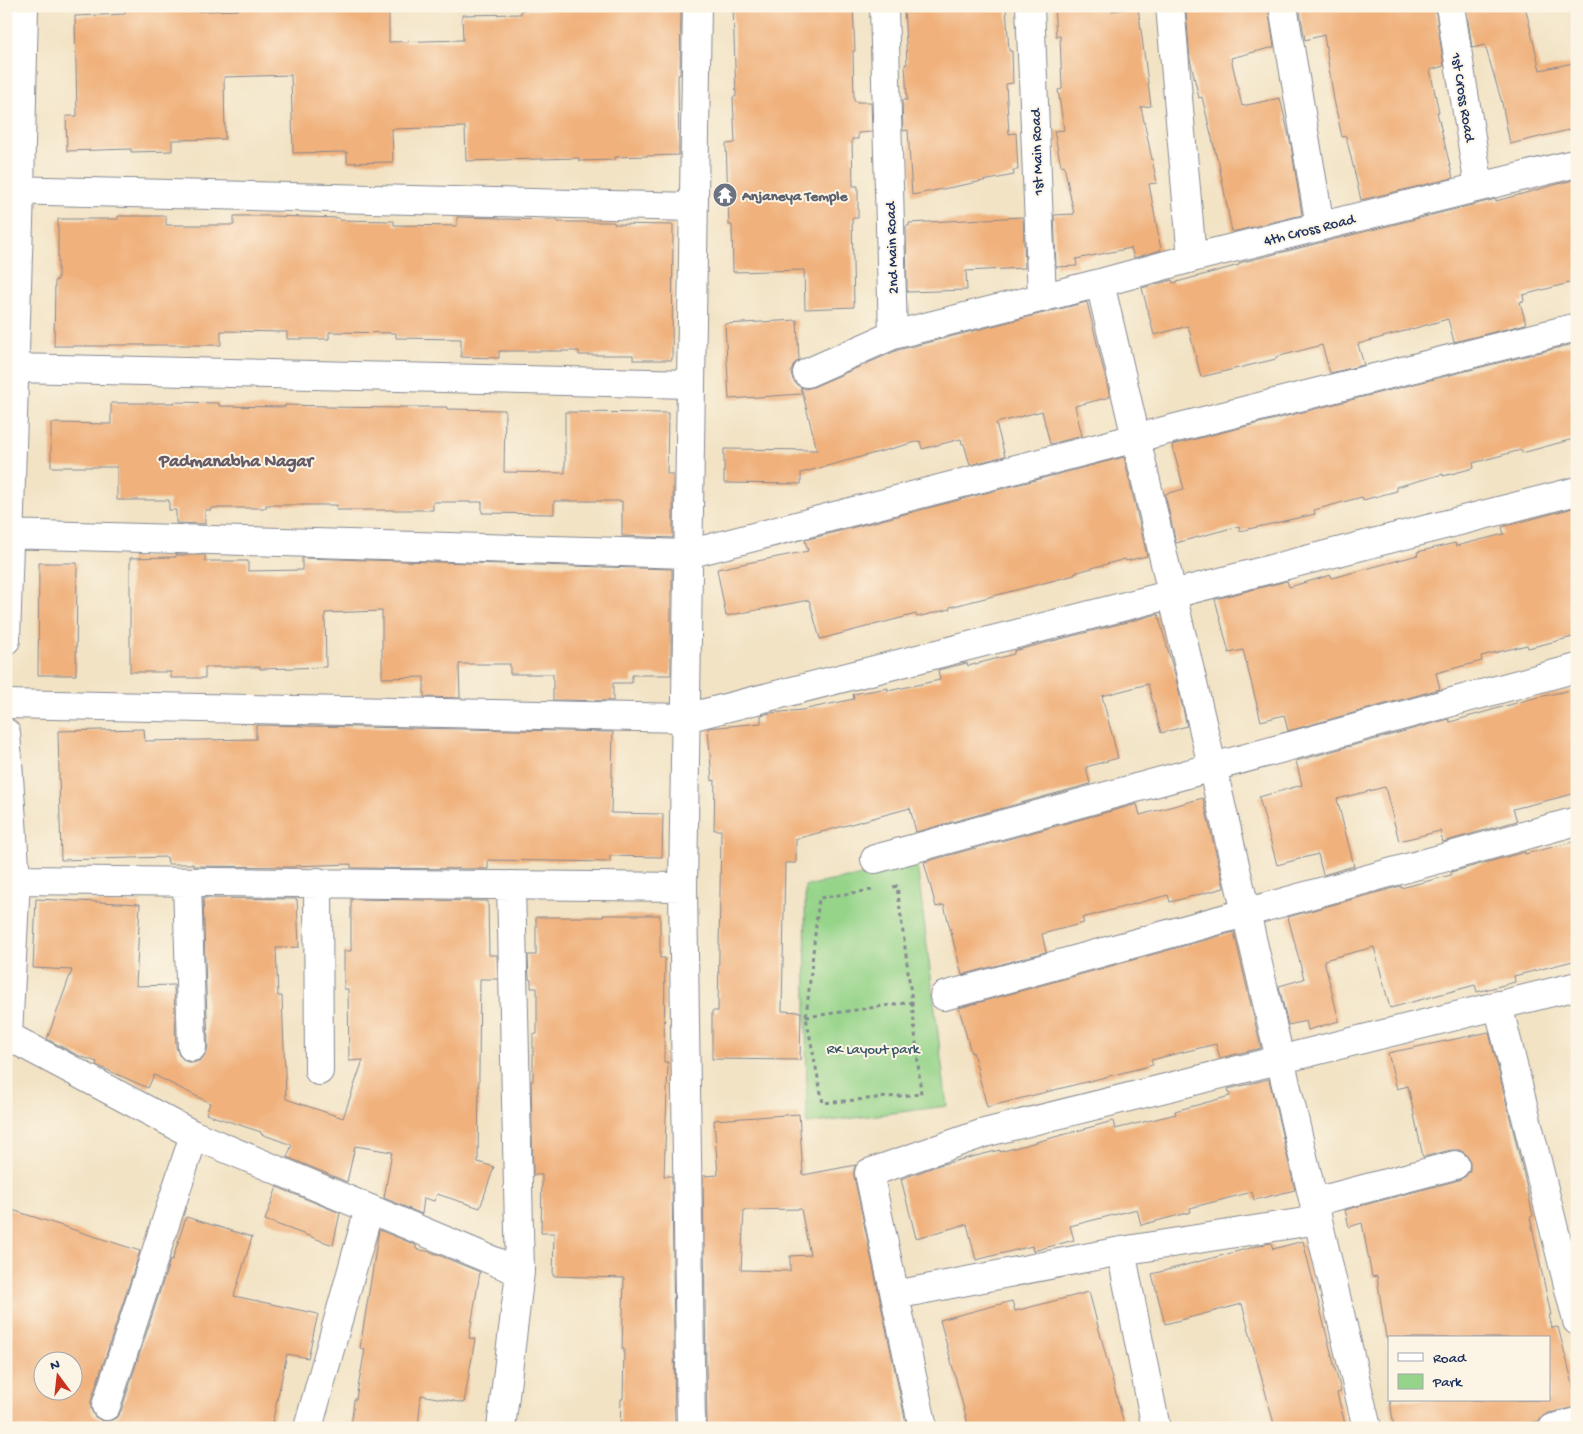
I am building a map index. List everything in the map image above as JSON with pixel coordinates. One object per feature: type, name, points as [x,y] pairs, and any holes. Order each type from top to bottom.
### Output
[{"type":"street","points":[[6,640],[8,534],[15,368],[13,190],[24,6]]},
{"type":"street","points":[[691,1428],[683,887],[697,6]]},
{"type":"street","name":"2nd Main Road","points":[[884,6],[893,335]]},
{"type":"street","name":"1st Main Road","points":[[1030,6],[1042,298]]},
{"type":"street","points":[[1170,6],[1192,258]]},
{"type":"street","points":[[1283,6],[1320,226]]},
{"type":"street","name":"1st Cross Road","points":[[1450,6],[1479,187]]},
{"type":"street","name":"4th Cross Road","points":[[1042,298],[1192,258],[1577,163]]},
{"type":"street","points":[[13,190],[693,207]]},
{"type":"street","points":[[1100,283],[1245,912],[1367,1428]]},
{"type":"street","points":[[807,374],[893,335],[1042,298]]},
{"type":"street","points":[[8,534],[688,554],[1136,438],[1577,327]]},
{"type":"street","points":[[15,368],[691,384]]},
{"type":"street","points":[[6,704],[686,718],[1577,491]]},
{"type":"street","points":[[875,859],[1577,668]]},
{"type":"street","points":[[6,733],[16,880],[7,1037],[194,1135],[520,1272]]},
{"type":"street","points":[[944,996],[1577,821]]},
{"type":"street","points":[[16,880],[683,887]]},
{"type":"street","points":[[187,882],[192,1048]]},
{"type":"street","points":[[318,882],[320,1071]]},
{"type":"street","points":[[501,1428],[520,1272],[512,885]]},
{"type":"street","points":[[923,1428],[869,1173],[984,1133],[1498,1004],[1577,986]]},
{"type":"street","points":[[1498,1004],[1577,1321]]},
{"type":"street","points":[[106,1406],[194,1135]]},
{"type":"street","points":[[895,1294],[1121,1251],[1316,1211],[1455,1165]]},
{"type":"street","points":[[308,1428],[370,1209]]},
{"type":"street","points":[[1121,1251],[1156,1428]]},
{"type":"street","points":[[1554,1428],[1577,1422]]},
{"type":"path","points":[[878,889],[819,898],[806,1017],[823,1103],[921,1094],[912,1002],[897,886],[887,888]]},
{"type":"path","points":[[806,1017],[912,1002]]},
{"type":"green space","name":"RK Layout park","points":[[917,865],[947,1106],[807,1124],[805,886]]},
{"type":"building","points":[[125,6],[175,6],[175,12],[238,10],[238,6],[282,6],[282,10],[389,8],[389,42],[463,40],[462,15],[521,14],[521,10],[681,6],[680,75],[678,75],[679,155],[615,157],[615,160],[579,161],[579,158],[466,161],[465,127],[392,129],[393,162],[347,163],[347,152],[293,153],[291,75],[224,77],[225,139],[172,140],[172,151],[131,152],[131,149],[67,151],[66,116],[77,116],[75,16],[125,14]]},
{"type":"building","points":[[733,6],[853,6],[855,51],[853,51],[854,101],[871,102],[872,132],[858,133],[858,139],[852,139],[853,186],[858,186],[858,218],[852,218],[854,307],[805,309],[804,270],[733,272],[732,225],[729,225],[726,144],[735,143],[733,97],[736,97]]},
{"type":"building","points":[[904,6],[1006,6],[1009,51],[1012,51],[1013,83],[1006,84],[1009,134],[1016,133],[1018,170],[1013,170],[1014,175],[912,195],[908,130],[903,131],[902,100],[907,100]]},
{"type":"building","points":[[1054,6],[1111,6],[1111,11],[1138,7],[1151,106],[1141,107],[1157,183],[1149,184],[1161,250],[1134,258],[1131,248],[1076,259],[1077,266],[1056,267],[1054,215],[1074,214],[1064,165],[1061,166],[1054,131],[1064,130],[1058,90],[1062,89],[1060,36],[1056,36]]},
{"type":"building","points":[[1212,6],[1268,6],[1274,47],[1231,58],[1242,106],[1280,98],[1291,145],[1302,215],[1232,232],[1218,159],[1202,97],[1199,98],[1190,59],[1186,12]]},
{"type":"building","points":[[1299,6],[1435,6],[1444,66],[1430,70],[1439,112],[1437,112],[1453,178],[1361,200],[1346,136],[1342,137],[1324,35],[1305,40]]},
{"type":"building","points":[[1466,6],[1525,6],[1540,70],[1577,62],[1577,128],[1510,144],[1502,103],[1485,45],[1472,48]]},
{"type":"building","points":[[1577,179],[1577,281],[1523,295],[1524,301],[1520,302],[1526,324],[1454,342],[1448,319],[1358,344],[1364,365],[1330,373],[1322,345],[1276,357],[1276,359],[1201,377],[1188,326],[1154,335],[1142,288],[1172,280],[1173,283],[1239,265],[1239,263],[1496,199],[1496,201]]},
{"type":"building","points":[[118,216],[166,216],[166,225],[234,225],[234,216],[271,216],[394,221],[394,225],[457,226],[457,217],[673,225],[672,360],[633,360],[633,355],[579,355],[579,351],[499,351],[499,358],[461,357],[461,339],[396,338],[396,333],[329,332],[329,339],[287,339],[287,332],[221,331],[221,345],[54,346],[55,280],[58,280],[58,219],[118,219]]},
{"type":"building","points":[[1023,217],[1025,268],[966,271],[967,290],[907,292],[906,226],[909,226],[909,223]]},
{"type":"building","points":[[1087,302],[1110,397],[1075,406],[1082,436],[1050,444],[1042,411],[996,423],[1005,456],[970,465],[961,439],[922,449],[920,441],[801,473],[801,484],[724,483],[724,449],[817,450],[801,387],[806,389],[813,387],[898,350]]},
{"type":"building","points":[[797,320],[799,360],[794,364],[791,372],[793,380],[801,387],[801,394],[729,399],[725,324]]},
{"type":"building","points":[[1577,343],[1577,438],[1522,453],[1521,450],[1473,463],[1474,468],[1443,476],[1443,474],[1396,487],[1397,491],[1363,500],[1362,497],[1314,510],[1315,514],[1240,531],[1239,526],[1176,543],[1165,494],[1184,489],[1172,445]]},
{"type":"building","points":[[111,403],[219,403],[219,406],[447,407],[447,409],[505,410],[504,472],[565,473],[565,412],[668,413],[667,474],[673,474],[673,538],[622,536],[622,501],[554,501],[554,514],[482,513],[482,502],[433,502],[433,510],[336,510],[337,505],[266,505],[266,508],[211,508],[211,510],[205,510],[205,524],[176,523],[176,510],[169,510],[169,500],[117,500],[117,467],[51,467],[51,423],[111,424]]},
{"type":"building","points":[[1124,457],[1147,556],[1126,561],[1125,559],[1074,573],[1075,575],[950,607],[950,609],[917,617],[916,614],[820,639],[809,600],[726,616],[717,569],[808,551],[805,540]]},
{"type":"building","points":[[1577,507],[1577,636],[1528,648],[1527,645],[1481,656],[1482,661],[1436,673],[1440,689],[1288,731],[1284,715],[1261,721],[1243,650],[1229,653],[1215,599],[1287,581],[1289,587],[1331,575],[1332,578],[1418,555],[1417,552],[1455,543],[1456,546],[1504,534],[1502,527]]},
{"type":"building","points":[[176,555],[205,555],[205,561],[248,561],[248,571],[302,570],[302,558],[672,569],[671,675],[632,675],[632,683],[613,683],[613,701],[553,700],[553,674],[510,674],[510,664],[459,664],[460,698],[424,697],[424,677],[382,678],[382,611],[325,613],[326,667],[260,669],[260,667],[205,667],[205,678],[171,678],[171,672],[130,672],[130,558],[176,557]]},
{"type":"building","points":[[39,563],[77,563],[76,675],[38,675]]},
{"type":"building","points":[[1158,614],[1187,726],[1161,733],[1148,684],[1102,696],[1118,758],[1086,767],[1090,784],[916,832],[910,808],[796,839],[796,863],[785,863],[782,1011],[801,1012],[800,1060],[712,1059],[712,1011],[718,1011],[721,830],[714,830],[715,780],[712,781],[708,728],[761,723],[761,715],[802,710],[854,699],[853,694],[888,688],[888,691],[940,680],[938,670],[967,663],[968,666],[1014,654],[1014,651]]},
{"type":"building","points":[[1571,690],[1577,714],[1577,793],[1513,809],[1517,821],[1443,842],[1440,831],[1399,841],[1385,787],[1337,799],[1354,866],[1323,875],[1318,854],[1277,865],[1259,797],[1302,785],[1296,761],[1449,719],[1450,722],[1530,699]]},
{"type":"building","points":[[256,725],[613,732],[611,813],[663,814],[662,857],[610,856],[610,862],[488,860],[488,869],[351,868],[351,864],[295,867],[193,866],[193,864],[168,864],[167,857],[61,860],[58,731],[144,729],[145,741],[256,739]]},
{"type":"building","points":[[1203,798],[1224,888],[1170,902],[1168,895],[1082,918],[1084,923],[1042,934],[1046,952],[962,975],[944,905],[936,907],[924,862],[1137,804],[1140,815]]},
{"type":"building","points":[[1577,841],[1577,960],[1514,976],[1515,982],[1477,992],[1475,985],[1390,1008],[1374,947],[1324,960],[1339,1021],[1308,1030],[1306,1021],[1288,1025],[1279,986],[1304,979],[1288,917],[1401,886],[1401,888],[1451,875],[1451,872],[1525,852],[1525,854]]},
{"type":"building","points":[[203,898],[297,899],[299,947],[276,948],[278,996],[282,996],[286,1099],[343,1118],[363,1060],[349,1061],[348,989],[344,989],[344,951],[351,951],[351,899],[488,901],[489,955],[497,955],[498,979],[480,979],[478,1162],[494,1167],[480,1208],[437,1194],[434,1201],[424,1198],[422,1214],[384,1198],[392,1152],[355,1146],[347,1182],[287,1157],[292,1145],[261,1134],[261,1132],[206,1114],[210,1103],[154,1075],[148,1088],[96,1065],[97,1062],[77,1055],[47,1039],[72,970],[33,968],[36,899],[140,904],[136,986],[174,985],[176,1047],[179,1055],[185,1061],[193,1063],[201,1060],[206,1054],[208,1047]]},
{"type":"building","points":[[603,915],[660,915],[660,958],[665,958],[664,1062],[668,1062],[664,1176],[672,1176],[675,1428],[620,1428],[621,1399],[623,1399],[624,1278],[553,1276],[554,1233],[541,1233],[542,1175],[533,1175],[531,1081],[533,1081],[533,1034],[537,1034],[537,988],[531,988],[528,955],[536,955],[536,917],[603,917]]},
{"type":"building","points":[[1234,932],[1261,1048],[1220,1058],[1216,1044],[1151,1060],[1153,1065],[987,1107],[959,1008]]},
{"type":"building","points":[[1489,1032],[1533,1216],[1530,1217],[1551,1315],[1549,1315],[1552,1328],[1558,1327],[1577,1400],[1577,1407],[1549,1413],[1539,1421],[1508,1428],[1394,1428],[1390,1402],[1550,1402],[1550,1336],[1388,1336],[1386,1338],[1377,1276],[1372,1277],[1362,1223],[1349,1227],[1345,1210],[1459,1180],[1466,1176],[1470,1170],[1470,1162],[1466,1154],[1460,1150],[1451,1150],[1423,1157],[1408,1086],[1397,1089],[1388,1053]]},
{"type":"building","points":[[1269,1079],[1295,1190],[1254,1200],[1252,1192],[1190,1208],[1191,1212],[1141,1225],[1137,1209],[1070,1226],[1074,1240],[1033,1251],[1032,1246],[976,1260],[967,1224],[916,1238],[901,1179],[939,1165],[1000,1150],[1000,1152],[1113,1121],[1115,1129],[1176,1114],[1175,1111],[1230,1096],[1228,1089]]},
{"type":"building","points":[[799,1114],[803,1175],[856,1165],[854,1176],[907,1428],[707,1428],[703,1176],[718,1175],[714,1120]],"holes":[[[801,1209],[810,1255],[790,1256],[790,1271],[741,1270],[744,1210]]]},
{"type":"building","points":[[277,1187],[340,1213],[333,1245],[265,1220]]},
{"type":"building","points":[[6,1208],[140,1251],[91,1401],[91,1409],[94,1416],[102,1421],[110,1421],[116,1418],[121,1411],[170,1260],[172,1261],[186,1217],[252,1237],[234,1296],[318,1314],[308,1358],[287,1354],[271,1428],[6,1428]]},
{"type":"building","points":[[379,1230],[416,1245],[416,1249],[431,1252],[480,1272],[469,1338],[475,1339],[464,1403],[421,1395],[418,1428],[351,1428],[354,1399],[356,1399],[365,1349],[360,1348]]},
{"type":"building","points":[[1303,1241],[1341,1392],[1337,1393],[1346,1428],[1275,1428],[1242,1304],[1165,1324],[1152,1274],[1265,1244],[1271,1243],[1273,1249]]},
{"type":"building","points":[[1089,1292],[1125,1428],[969,1428],[940,1320],[1012,1301],[1015,1311]]},
{"type":"place","name":"Anjaneya Temple","points":[[725,195]]},
{"type":"district","name":"Padmanabha Nagar","points":[[236,460]]}]
